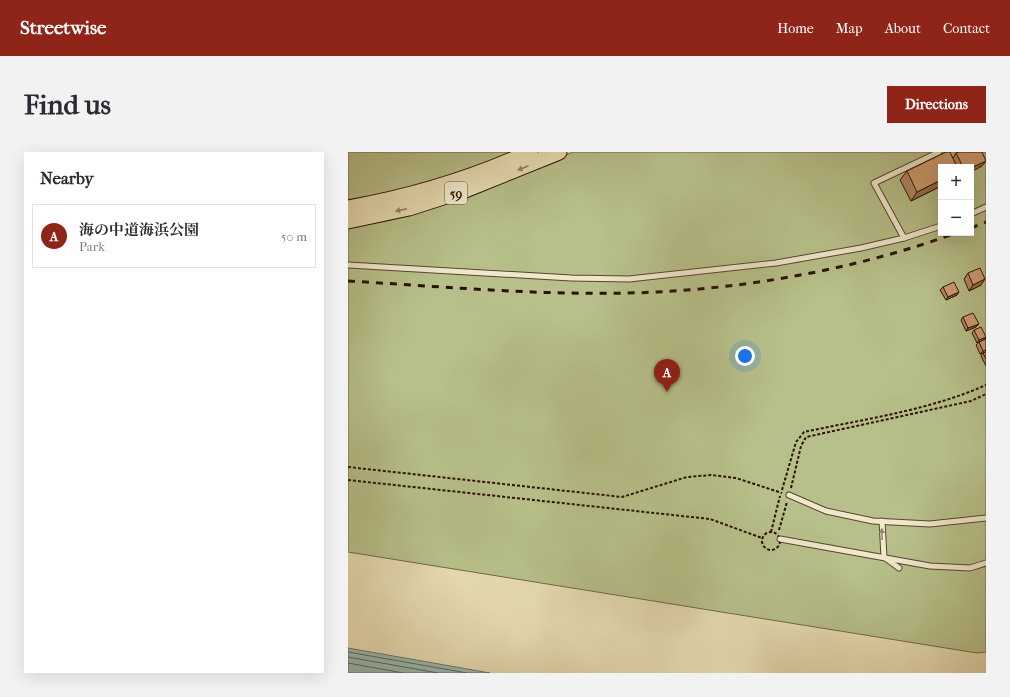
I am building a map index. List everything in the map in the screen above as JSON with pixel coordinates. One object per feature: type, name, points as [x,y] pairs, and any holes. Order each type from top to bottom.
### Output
[{"type":"main road","name":"59","points":[[348,208],[404,196],[460,179],[530,152]]},
{"type":"main road","name":"59","points":[[348,221],[416,206],[472,188],[559,152]]},
{"type":"lane","points":[[904,238],[874,182],[939,152]]},
{"type":"lane","points":[[974,213],[986,207]]},
{"type":"lane","points":[[348,265],[571,278],[629,279],[776,263],[861,248],[904,238],[938,227]]},
{"type":"lane","points":[[789,495],[826,511],[882,521],[930,524],[986,518]]},
{"type":"lane","points":[[882,521],[884,558]]},
{"type":"lane","points":[[779,537],[930,566],[970,568],[986,563]]},
{"type":"lane","points":[[884,558],[899,568]]},
{"type":"path","points":[[770,532],[796,442],[804,432],[904,410],[967,393],[986,385]]},
{"type":"path","points":[[779,537],[801,446],[806,438],[971,401],[986,394]]},
{"type":"path","points":[[348,467],[622,497],[687,478],[711,475],[736,478],[789,495]]},
{"type":"path","points":[[348,480],[710,519],[762,538]]},
{"type":"green space","points":[[348,152],[515,152],[405,192],[348,201]]},
{"type":"green space","points":[[573,152],[986,152],[986,652],[977,653],[348,552],[348,227],[391,220],[491,187]]},
{"type":"water","points":[[348,648],[490,673],[348,673]]},
{"type":"building","points":[[946,152],[950,152],[956,164],[938,164],[938,182],[917,192],[907,171]]},
{"type":"building","points":[[982,152],[986,161],[974,167],[974,164],[962,164],[956,153]]},
{"type":"building","points":[[980,268],[985,279],[973,285],[968,273]]},
{"type":"building","points":[[954,282],[959,292],[948,297],[943,287]]},
{"type":"building","points":[[973,313],[979,324],[968,328],[963,317]]},
{"type":"building","points":[[981,327],[986,337],[979,340],[974,330]]},
{"type":"building","points":[[986,339],[986,350],[983,351],[979,342]]},
{"type":"building","points":[[986,352],[986,359],[983,353]]},
{"type":"railway","points":[[974,227],[986,222]]},
{"type":"railway","points":[[348,281],[541,292],[657,292],[733,285],[809,273],[884,256],[947,236]]},
{"type":"place","name":"海の中道海浜公園","points":[[667,392]]}]
